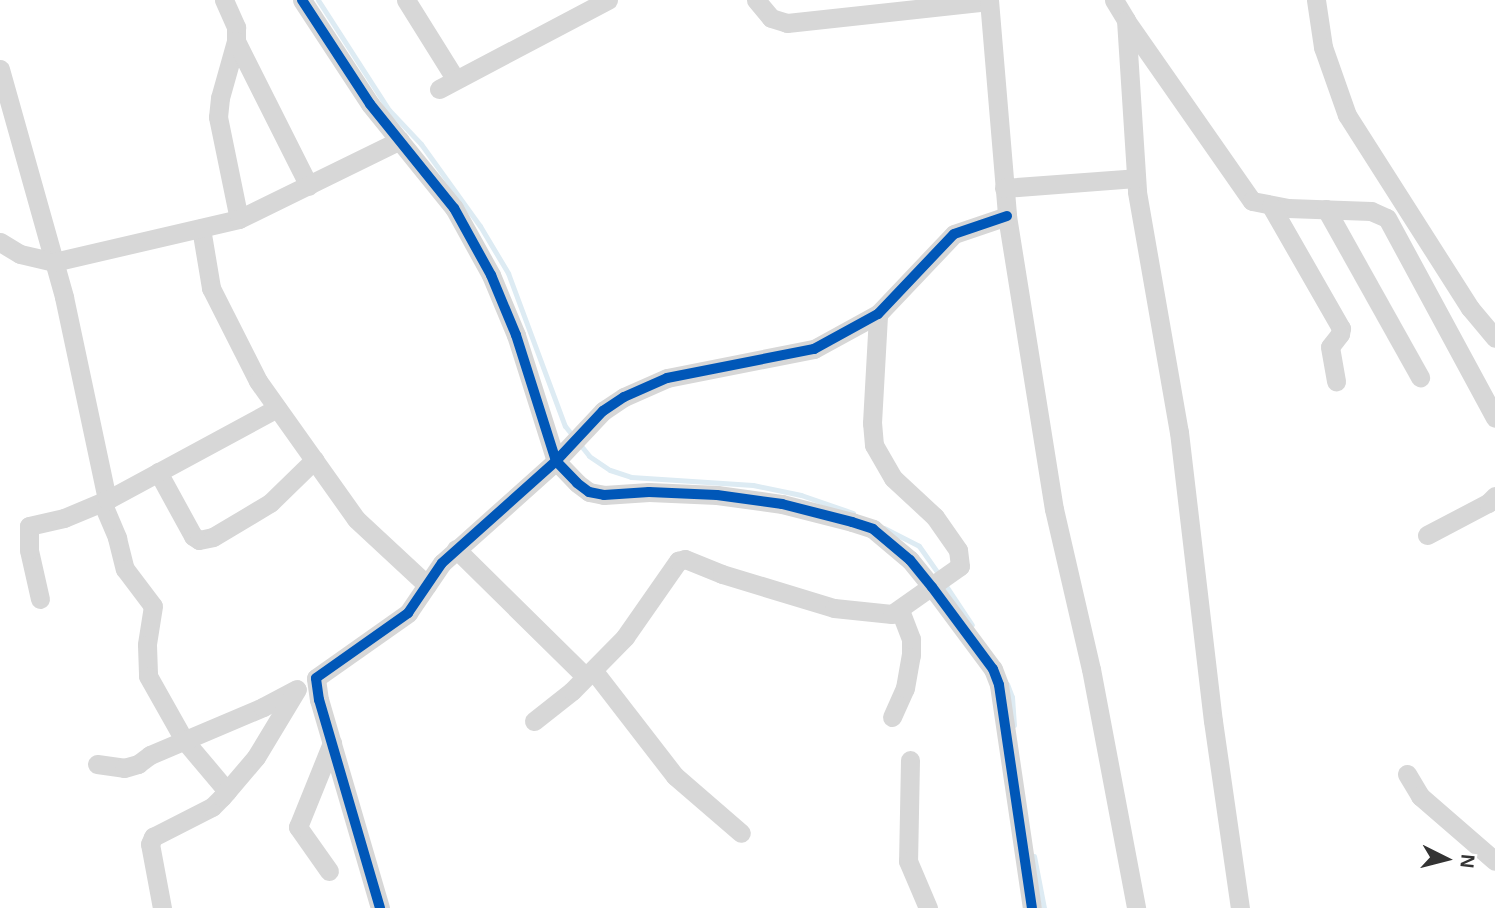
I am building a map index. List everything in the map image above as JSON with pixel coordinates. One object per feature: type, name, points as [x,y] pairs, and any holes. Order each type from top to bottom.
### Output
[{"type":"street","points":[[225,0],[236,27],[236,41],[220,98],[218,117],[239,219]]},
{"type":"street","points":[[302,0],[370,104],[454,208],[491,275],[561,456],[589,492],[604,495],[649,492],[716,495],[782,504],[873,529],[940,581],[993,669],[999,685],[1015,808],[1032,908]]},
{"type":"street","points":[[406,0],[448,84],[608,0]]},
{"type":"street","points":[[756,0],[771,18],[787,23],[989,1],[1007,216],[1054,509],[1091,669],[1136,908]]},
{"type":"street","points":[[1114,0],[1252,201],[1271,206],[1371,211],[1387,218],[1495,418]]},
{"type":"street","points":[[1124,0],[1136,178],[1179,432],[1213,721],[1240,908]]},
{"type":"street","points":[[1316,0],[1323,47],[1347,115],[1470,308],[1495,338]]},
{"type":"street","points":[[236,41],[309,186]]},
{"type":"street","points":[[0,69],[54,262],[104,501],[125,569],[153,606],[147,645],[148,676],[184,740],[227,791]]},
{"type":"street","points":[[0,242],[20,254],[54,262],[239,219],[400,140]]},
{"type":"street","points":[[1004,188],[1136,178]]},
{"type":"street","points":[[1271,206],[1341,328],[1340,334],[1330,347],[1336,381]]},
{"type":"street","points":[[1326,209],[1420,377]]},
{"type":"street","points":[[97,764],[124,768],[263,707],[316,678],[408,613],[456,550],[561,456],[603,411],[624,397],[667,378],[814,349],[878,314],[954,234],[1007,216]]},
{"type":"street","points":[[201,228],[211,288],[240,351],[356,519],[427,585]]},
{"type":"street","points":[[534,721],[589,674],[631,630],[672,574],[678,561],[685,559],[722,574],[834,608],[892,614],[900,611],[960,566],[958,550],[927,507],[894,478],[873,445],[878,314]]},
{"type":"street","points":[[40,599],[29,550],[29,526],[64,518],[104,501],[277,408]]},
{"type":"street","points":[[158,472],[193,536],[200,540],[213,537],[270,503],[314,460]]},
{"type":"street","points":[[1427,535],[1488,503],[1495,496]]},
{"type":"street","points":[[456,550],[589,674],[675,776],[741,833]]},
{"type":"street","points":[[892,717],[905,688],[911,655],[911,639],[900,611]]},
{"type":"street","points":[[316,678],[319,700],[380,908]]},
{"type":"street","points":[[162,908],[150,844],[153,837],[212,807],[261,750],[297,689]]},
{"type":"street","points":[[328,871],[298,827],[332,743]]},
{"type":"street","points":[[910,760],[908,860],[928,908]]},
{"type":"street","points":[[1407,774],[1420,796],[1495,861]]},
{"type":"waterway","points":[[318,0],[389,110],[421,144],[480,226],[508,273],[565,426],[589,456],[610,470],[631,477],[753,485],[801,495],[853,513]]},
{"type":"waterway","points":[[884,528],[919,546],[939,575]]},
{"type":"waterway","points":[[944,583],[972,625]]},
{"type":"waterway","points":[[1007,684],[1012,697],[1014,725]]},
{"type":"waterway","points":[[1034,856],[1044,908]]},
{"type":"cycle path","points":[[302,0],[370,104],[454,208],[491,275],[516,335],[556,461],[577,483],[589,492],[604,495],[649,492],[717,495],[782,504],[852,522],[873,529],[910,560],[932,587],[993,669],[999,685],[1032,908]]},
{"type":"cycle path","points":[[380,908],[319,700],[316,678],[408,613],[442,563],[556,461],[603,411],[624,397],[667,378],[814,349],[878,314],[954,234],[1007,216]]}]
